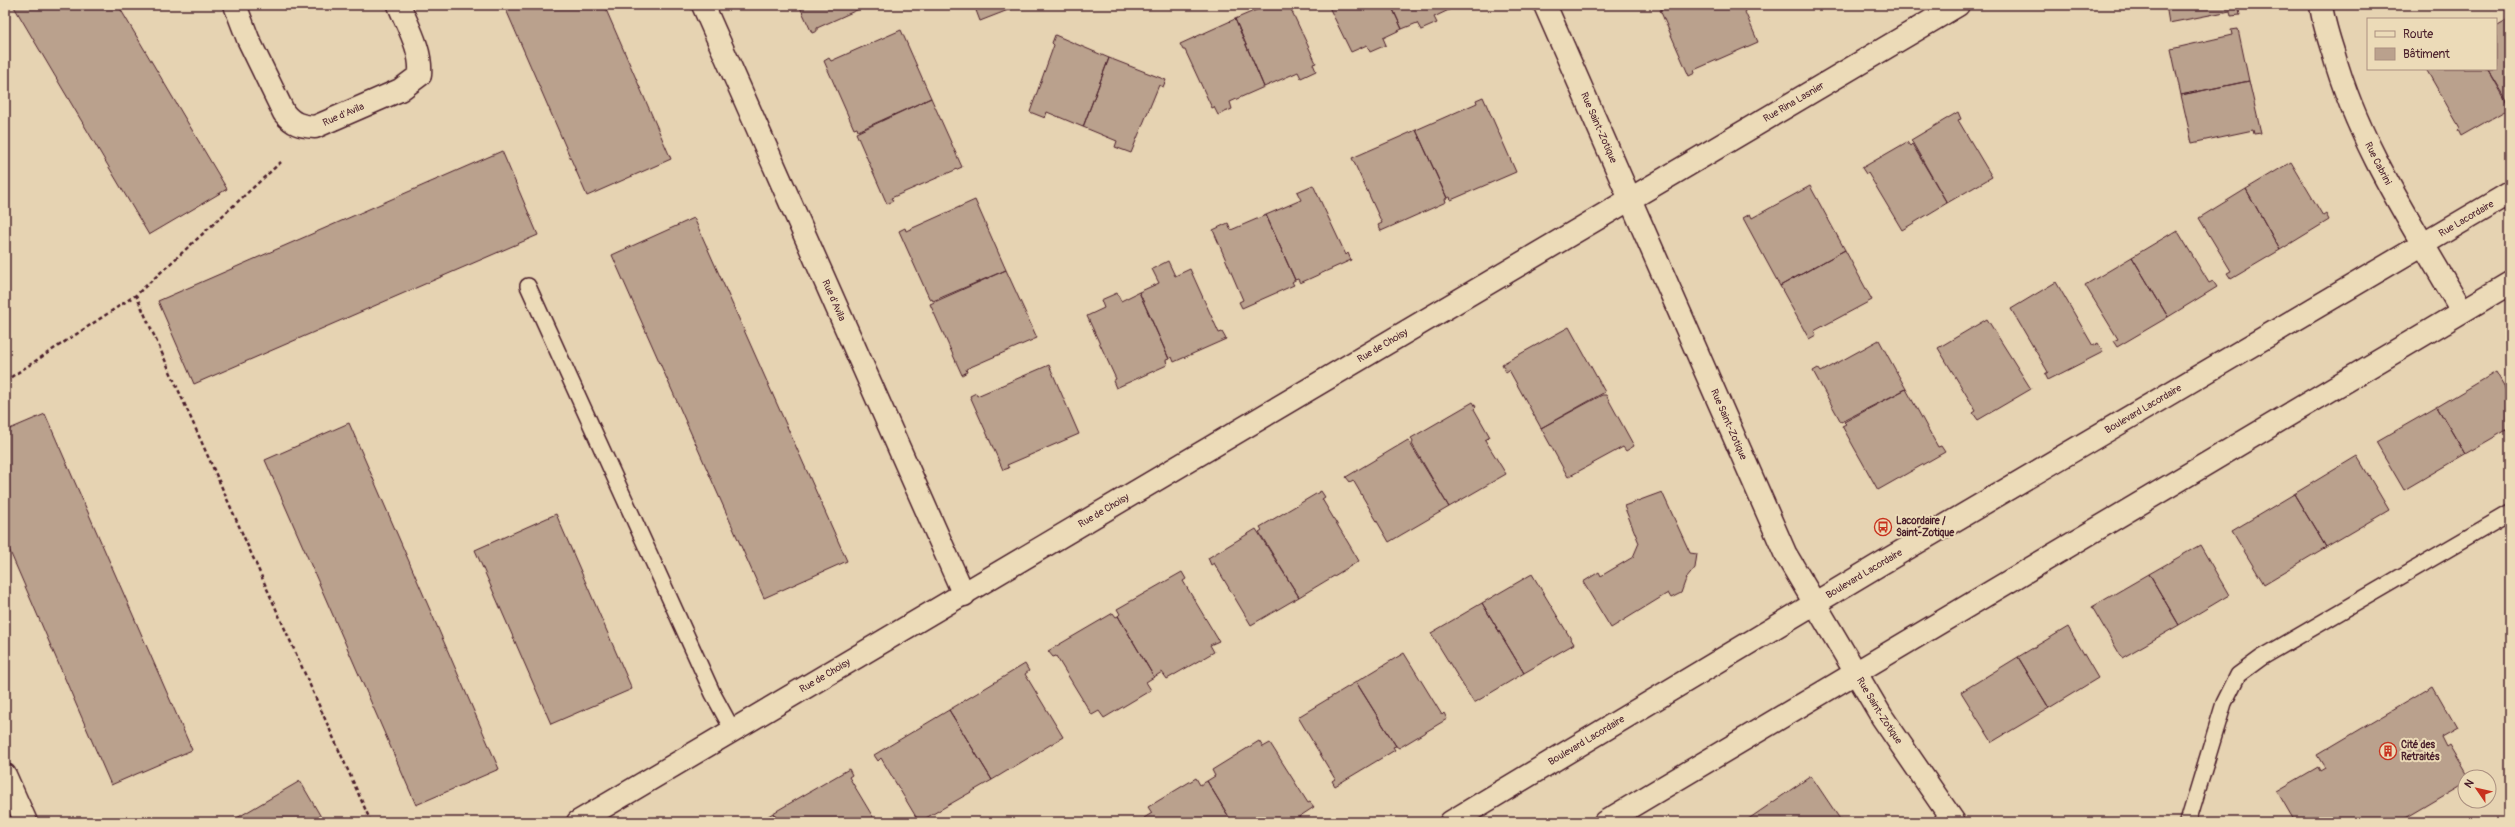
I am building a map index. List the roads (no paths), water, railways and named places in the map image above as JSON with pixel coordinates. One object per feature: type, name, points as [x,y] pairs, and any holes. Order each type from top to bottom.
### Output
[{"type":"street","name":"Rue d'Avila","points":[[235,5],[248,39],[284,113],[292,122],[301,126],[315,127],[400,90],[420,75],[421,63],[418,51],[399,5]]},
{"type":"street","name":"Rue d'Avila","points":[[703,5],[964,595]]},
{"type":"street","name":"Rue Saint-Zotique","points":[[1545,5],[1785,553],[1882,717],[1954,822]]},
{"type":"street","name":"Rue Rina Lasnier","points":[[1630,201],[1958,5]]},
{"type":"street","name":"Rue Cabrini","points":[[2321,5],[2341,80],[2355,119],[2390,186],[2462,311]]},
{"type":"street","name":"Rue Lacordaire","points":[[2423,244],[2510,193]]},
{"type":"street","name":"Rue de Choisy","points":[[578,822],[1630,201]]},
{"type":"street","name":"Boulevard Lacordaire","points":[[1463,819],[1815,603],[2423,244]]},
{"type":"street","points":[[1605,822],[2510,282]]},
{"type":"street","points":[[5,775],[26,822]]},
{"type":"lane","points":[[528,286],[713,694],[732,730]]},
{"type":"lane","points":[[2188,822],[2224,702],[2238,675],[2261,658],[2510,513]]},
{"type":"place","name":"Lacordaire / Saint-Zotique","points":[[1883,527]]},
{"type":"place","name":"Cité des Retraités","points":[[2388,751]]}]
